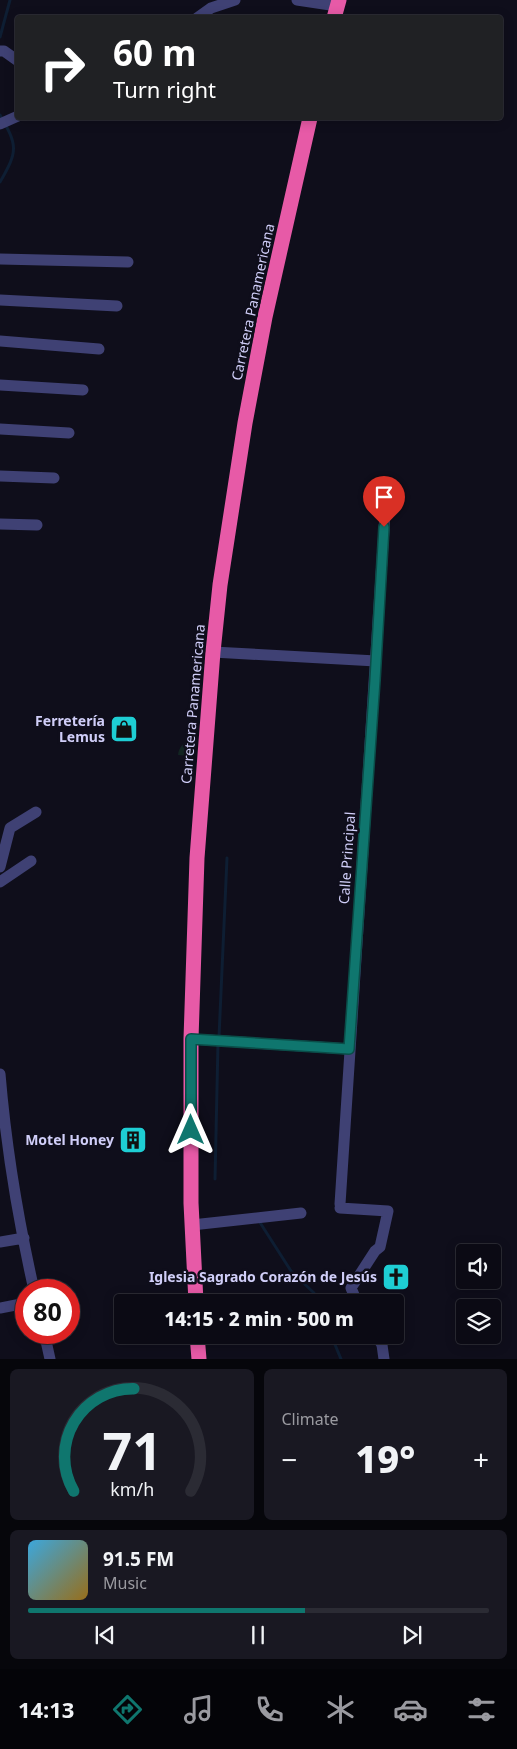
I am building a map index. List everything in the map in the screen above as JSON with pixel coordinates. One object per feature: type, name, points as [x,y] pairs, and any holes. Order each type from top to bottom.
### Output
[{"type":"highway","name":"Carretera Panamericana","points":[[196,1294],[192,1225],[191,1039],[197,858],[212,652],[245,423],[264,317],[310,120]]},
{"type":"highway","points":[[198,1344],[199,1359]]},
{"type":"street","points":[[200,15],[212,4],[235,0]]},
{"type":"street","points":[[297,0],[337,8]]},
{"type":"street","points":[[2,51],[15,59]]},
{"type":"street","points":[[0,124],[14,117]]},
{"type":"street","points":[[0,259],[128,262]]},
{"type":"street","points":[[0,300],[117,306]]},
{"type":"street","points":[[0,341],[99,349]]},
{"type":"street","points":[[0,385],[84,390]]},
{"type":"street","points":[[0,429],[69,433]]},
{"type":"street","points":[[0,476],[54,478]]},
{"type":"street","name":"Calle Principal","points":[[354,1294],[351,1288],[375,1251],[380,1247],[388,1211],[340,1206],[385,514]]},
{"type":"street","points":[[0,524],[38,525]]},
{"type":"street","points":[[212,652],[376,661]]},
{"type":"street","points":[[0,867],[10,828],[36,812]]},
{"type":"street","points":[[0,882],[31,861]]},
{"type":"street","points":[[191,1039],[349,1049]]},
{"type":"street","points":[[0,1074],[3,1114],[32,1279]]},
{"type":"street","points":[[192,1225],[301,1213]]},
{"type":"street","points":[[0,1242],[24,1238]]},
{"type":"street","points":[[0,1308],[15,1306]]},
{"type":"street","points":[[47,1344],[50,1359]]},
{"type":"street","points":[[381,1344],[384,1359]]},
{"type":"green space","points":[[190,740],[192,742],[190,756],[178,755],[182,746]]},
{"type":"waterway","points":[[0,37],[10,0]]},
{"type":"waterway","points":[[0,115],[10,134],[14,148],[10,163],[0,182]]},
{"type":"waterway","points":[[219,1037],[227,858]]},
{"type":"waterway","points":[[215,1179],[218,1043]]},
{"type":"waterway","points":[[259,1221],[291,1271],[314,1294]]},
{"type":"waterway","points":[[335,1344],[341,1359]]},
{"type":"place","name":"Ferretería Lemus","points":[[124,729]]},
{"type":"place","name":"Motel Honey","points":[[133,1140]]},
{"type":"place","name":"Iglesia Sagrado Corazón de Jesús","points":[[396,1277]]},
{"type":"route","points":[[191,1130],[191,1039],[349,1049],[384,527]]}]
